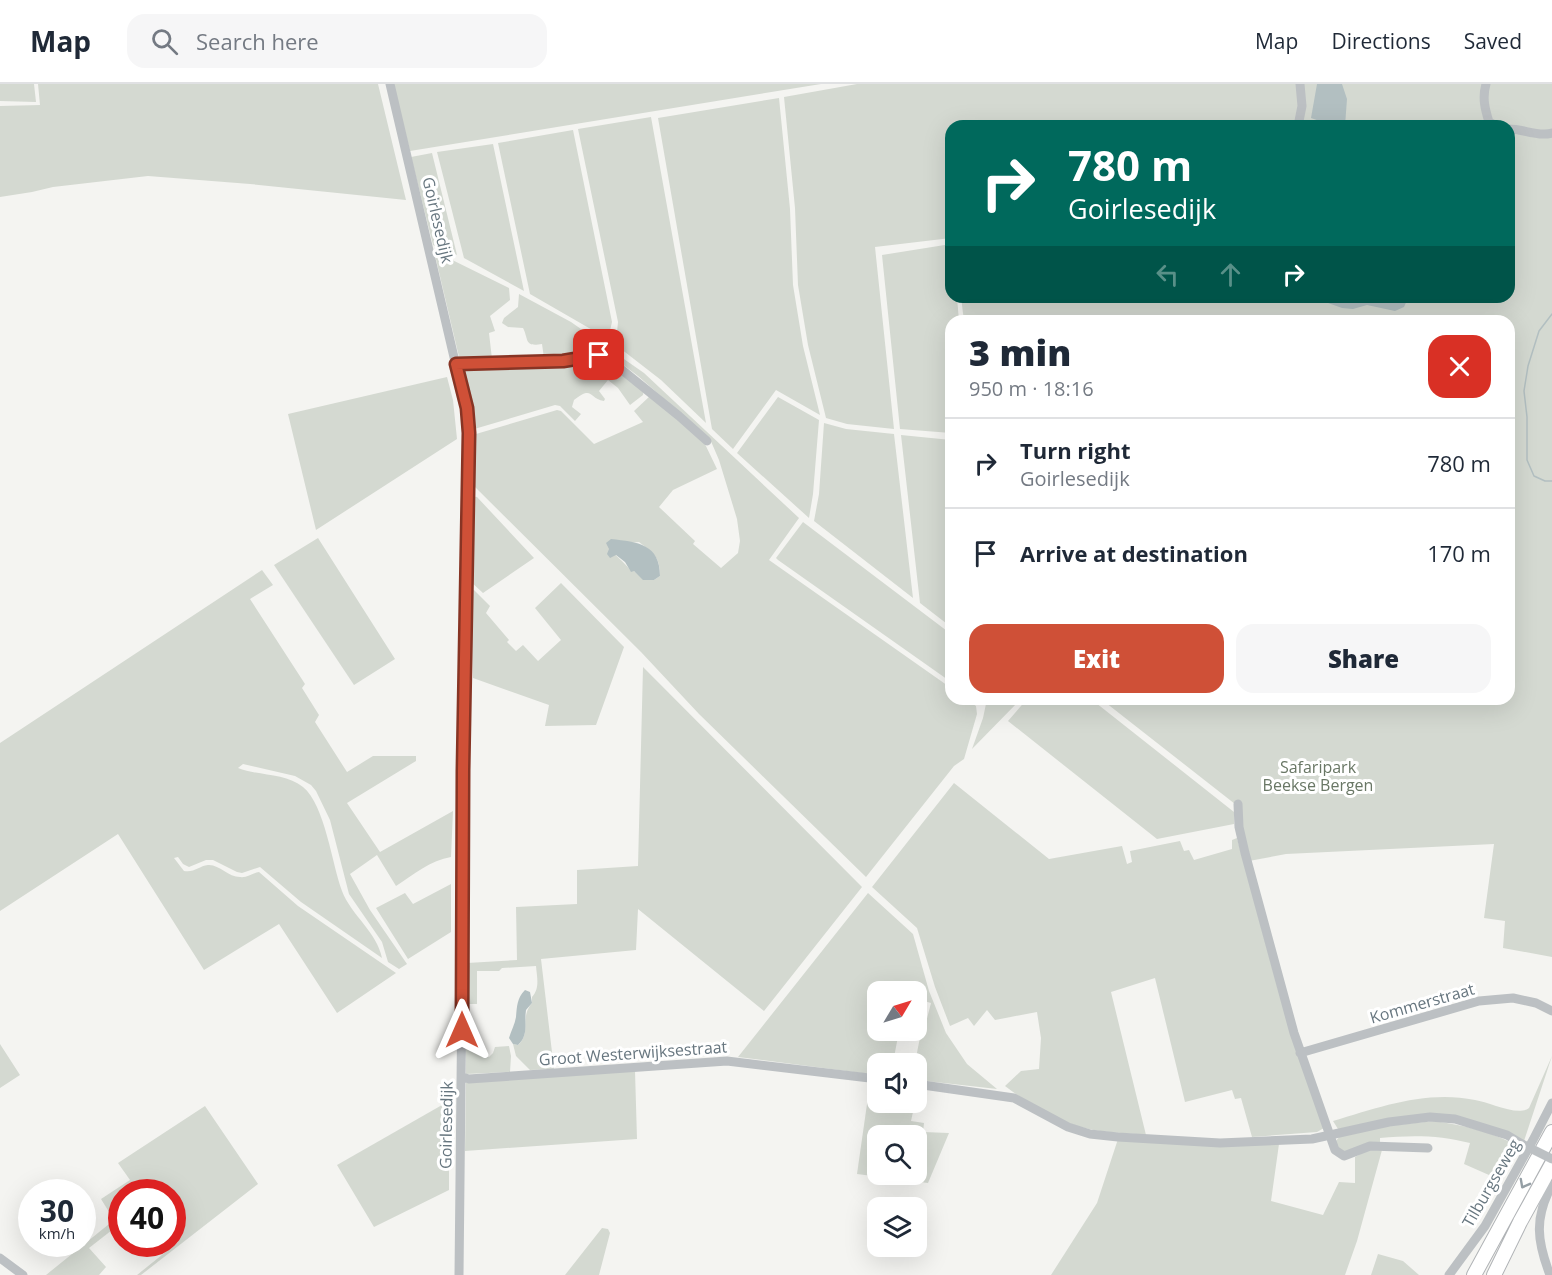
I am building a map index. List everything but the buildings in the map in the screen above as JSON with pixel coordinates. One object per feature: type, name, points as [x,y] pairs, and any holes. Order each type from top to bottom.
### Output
[{"type":"highway","points":[[1474,1275],[1552,1132]]},
{"type":"highway","points":[[1494,1275],[1552,1162]]},
{"type":"street","name":"Goirlesedijk","points":[[390,84],[467,408],[469,433],[463,771],[459,1275]]},
{"type":"street","points":[[1299,84],[1302,95],[1299,120]]},
{"type":"street","points":[[1486,84],[1484,100],[1489,120]]},
{"type":"street","points":[[1488,114],[1496,120]]},
{"type":"street","points":[[1515,130],[1541,134],[1552,133]]},
{"type":"street","points":[[456,364],[563,361],[599,355],[606,357],[707,441]]},
{"type":"street","points":[[1238,804],[1239,827],[1250,876],[1300,1053],[1335,1150],[1344,1156],[1371,1146],[1428,1148]]},
{"type":"street","name":"Kommerstraat","points":[[1300,1053],[1479,1001],[1514,998],[1536,1003],[1552,1011]]},
{"type":"street","name":"Groot Westerwijksestraat","points":[[462,1077],[469,1079],[576,1073],[726,1061],[867,1078]]},
{"type":"street","points":[[927,1086],[1014,1098],[1068,1127],[1090,1134],[1118,1137],[1220,1143],[1312,1139],[1389,1122],[1430,1117],[1455,1119],[1507,1135],[1552,1162]]},
{"type":"street","name":"Tilburgseweg","points":[[1449,1275],[1485,1226],[1552,1103]]},
{"type":"street","points":[[1550,1269],[1542,1254],[1538,1230],[1548,1206],[1552,1185]]},
{"type":"street","points":[[0,1258],[23,1275]]},
{"type":"green space","points":[[0,84],[34,84],[36,102],[0,101]]},
{"type":"green space","points":[[38,84],[378,84],[406,200],[148,176],[53,187],[0,197],[0,106],[40,105]]},
{"type":"green space","points":[[393,84],[821,84],[410,151]]},
{"type":"green space","name":"Safaripark Beekse Bergen","points":[[857,84],[1552,84],[1552,957],[1503,948],[1505,921],[1484,918],[1494,844],[1286,854],[1249,861],[1235,804],[1109,705],[1515,705],[1515,315],[963,315],[962,303],[1515,303],[1515,120],[945,120],[945,239],[875,247],[894,429],[847,424],[826,418],[808,345],[798,285],[795,208],[784,97]]},
{"type":"green space","points":[[779,98],[790,209],[793,285],[803,346],[820,415],[776,390],[733,449],[712,429],[658,118]]},
{"type":"green space","points":[[651,117],[706,423],[661,380],[612,342],[617,332],[618,322],[578,129]]},
{"type":"green space","points":[[573,130],[612,322],[608,339],[530,294],[498,143]]},
{"type":"green space","points":[[493,144],[524,291],[464,258],[437,152]]},
{"type":"green space","points":[[432,153],[457,255],[433,245],[411,157]]},
{"type":"green space","points":[[945,245],[945,303],[958,303],[958,315],[945,315],[945,433],[900,429],[882,255]]},
{"type":"green space","points":[[434,251],[509,288],[510,300],[490,316],[495,331],[489,333],[492,359],[460,361]]},
{"type":"green space","points":[[519,294],[571,322],[644,373],[799,518],[769,560],[945,684],[945,705],[976,706],[977,714],[964,759],[954,766],[866,877],[699,714],[641,652],[474,486],[476,434],[557,410],[561,411],[594,444],[643,422],[634,411],[650,396],[704,442],[717,469],[673,490],[659,507],[695,541],[693,544],[721,568],[738,553],[740,541],[737,519],[719,460],[710,439],[638,376],[605,351],[562,358],[544,358],[542,344],[530,343],[523,328],[508,327],[502,323],[504,318],[518,307]],"holes":[[[639,542],[652,552],[659,564],[660,576],[654,580],[643,579],[631,571],[608,545]]]},
{"type":"green space","points":[[600,357],[644,390],[643,395],[630,405],[618,388],[608,380],[599,391],[604,401],[588,393],[574,400],[572,407],[581,414],[575,421],[560,406],[555,405],[471,430],[471,412],[462,369],[464,367]]},
{"type":"green space","points":[[447,377],[453,400],[457,439],[316,530],[288,414]]},
{"type":"green space","points":[[778,397],[819,420],[809,518],[737,453]]},
{"type":"green space","points":[[824,423],[846,429],[894,434],[913,598],[814,521],[819,494]]},
{"type":"green space","points":[[901,435],[945,439],[945,622],[920,603]]},
{"type":"green space","points":[[471,496],[477,497],[534,558],[483,593],[470,581]]},
{"type":"green space","points":[[803,522],[945,629],[945,678],[778,560],[776,558]]},
{"type":"green space","points":[[318,538],[395,659],[354,685],[274,565]]},
{"type":"green space","points":[[262,570],[273,585],[250,599],[305,684],[302,688],[319,715],[315,722],[347,772],[373,756],[416,756],[416,761],[347,803],[380,852],[453,811],[451,857],[429,865],[396,886],[377,855],[350,874],[370,910],[407,964],[399,969],[388,962],[382,942],[349,894],[330,820],[316,791],[311,785],[295,776],[243,764],[238,768],[296,782],[311,796],[322,821],[342,891],[351,908],[375,940],[382,958],[301,902],[260,867],[242,873],[213,860],[206,860],[189,867],[183,864],[178,857],[174,858],[184,871],[212,865],[236,876],[245,877],[259,872],[298,906],[396,973],[337,1013],[279,924],[204,970],[118,834],[0,911],[0,743]]},
{"type":"green space","points":[[561,583],[624,647],[596,725],[545,726],[549,705],[473,678],[471,591],[474,590],[490,606],[486,613],[509,640],[507,642],[516,651],[523,645],[538,661],[561,640],[535,608]]},
{"type":"green space","points":[[643,667],[862,887],[764,1011],[638,909],[636,950],[541,959],[554,1069],[530,1070],[516,1056],[513,1044],[518,1045],[524,1035],[526,1014],[537,986],[536,966],[502,968],[499,971],[477,971],[477,1004],[467,1004],[467,963],[517,960],[516,907],[577,904],[577,870],[638,866]]},
{"type":"green space","points":[[986,705],[1015,705],[972,749]]},
{"type":"green space","points":[[1022,705],[1099,705],[1234,812],[1234,824],[1157,839],[1008,721]]},
{"type":"green space","points":[[954,783],[1049,859],[1122,846],[1127,864],[1132,862],[1130,851],[1180,841],[1184,851],[1189,850],[1194,860],[1232,849],[1232,840],[1237,838],[1278,989],[1324,1128],[1317,1132],[1252,1137],[1241,1098],[1235,1099],[1232,1090],[1185,1102],[1155,978],[1111,992],[1146,1135],[1100,1131],[1071,1124],[1036,1107],[1005,1086],[1021,1071],[1039,1069],[1041,1038],[1037,1012],[995,1020],[987,1010],[974,1026],[968,1018],[950,1026],[917,928],[872,887]]},
{"type":"green space","points":[[451,884],[451,932],[408,959],[376,908],[405,893],[413,904]]},
{"type":"green space","points":[[868,893],[913,934],[926,981],[867,981],[867,1041],[897,1041],[895,1053],[867,1053],[867,1074],[738,1057]]},
{"type":"green space","points":[[927,984],[946,1033],[967,1064],[997,1089],[927,1081],[927,1053],[917,1053],[919,1041],[927,1041],[927,1018],[931,1003],[927,1002]]},
{"type":"green space","points":[[466,1027],[476,1035],[481,1056],[489,1057],[495,1047],[509,1046],[510,1072],[466,1074]]},
{"type":"green space","points":[[0,1044],[20,1075],[0,1088]]},
{"type":"green space","points":[[1552,1056],[1524,1141],[1455,1116],[1338,1129],[1333,1121],[1403,1102],[1439,1097],[1457,1097],[1511,1110],[1524,1110],[1529,1108]]},
{"type":"green space","points":[[635,1071],[637,1139],[465,1151],[466,1083]]},
{"type":"green space","points":[[449,1101],[449,1190],[374,1227],[337,1165]]},
{"type":"green space","points":[[867,1104],[867,1113],[913,1113],[911,1121],[924,1123],[924,1125],[867,1125],[867,1175],[857,1174]]},
{"type":"green space","points":[[205,1106],[258,1184],[186,1240],[186,1179],[129,1179],[118,1163]]},
{"type":"green space","points":[[1434,1121],[1478,1130],[1520,1147],[1495,1187],[1489,1182],[1491,1178],[1489,1175],[1464,1164],[1470,1143],[1437,1137],[1392,1137],[1380,1138],[1380,1143],[1340,1152],[1335,1142],[1340,1136],[1387,1126]]},
{"type":"green space","points":[[927,1132],[949,1133],[928,1183]]},
{"type":"green space","points":[[1118,1139],[1279,1144],[1271,1201],[1323,1215],[1339,1182],[1355,1183],[1355,1157],[1368,1150],[1382,1150],[1357,1241],[1345,1275],[1051,1275],[1097,1203]]},
{"type":"green space","points":[[108,1194],[108,1210],[101,1199]]},
{"type":"green space","points":[[108,1225],[108,1233],[96,1243],[96,1235]]},
{"type":"green space","points":[[602,1228],[608,1229],[610,1233],[599,1275],[565,1275]]},
{"type":"green space","points":[[1378,1254],[1403,1261],[1419,1275],[1371,1275]]},
{"type":"green space","points":[[96,1256],[106,1267],[99,1275],[46,1275],[68,1257]]},
{"type":"green space","points":[[159,1257],[164,1257],[141,1275],[137,1275]]},
{"type":"shaded area","points":[[1317,84],[1342,84],[1347,99],[1345,120],[1311,118]]},
{"type":"shaded area","points":[[1328,303],[1406,303],[1404,307],[1395,311],[1367,305],[1353,309]]},
{"type":"shaded area","points":[[611,539],[638,544],[652,551],[659,565],[660,576],[654,580],[643,580],[634,571],[631,572],[625,562],[616,555],[610,558],[607,554],[609,549],[606,543]]},
{"type":"shaded area","points":[[525,990],[530,992],[532,1003],[526,1010],[525,1033],[518,1045],[513,1044],[509,1038],[519,999]]},
{"type":"waterway","points":[[1552,314],[1539,331],[1528,366],[1524,391],[1527,417],[1527,460],[1534,476],[1545,481],[1552,481]]},
{"type":"route","points":[[462,1030],[463,771],[469,433],[467,408],[456,364],[563,361],[599,355]]}]
